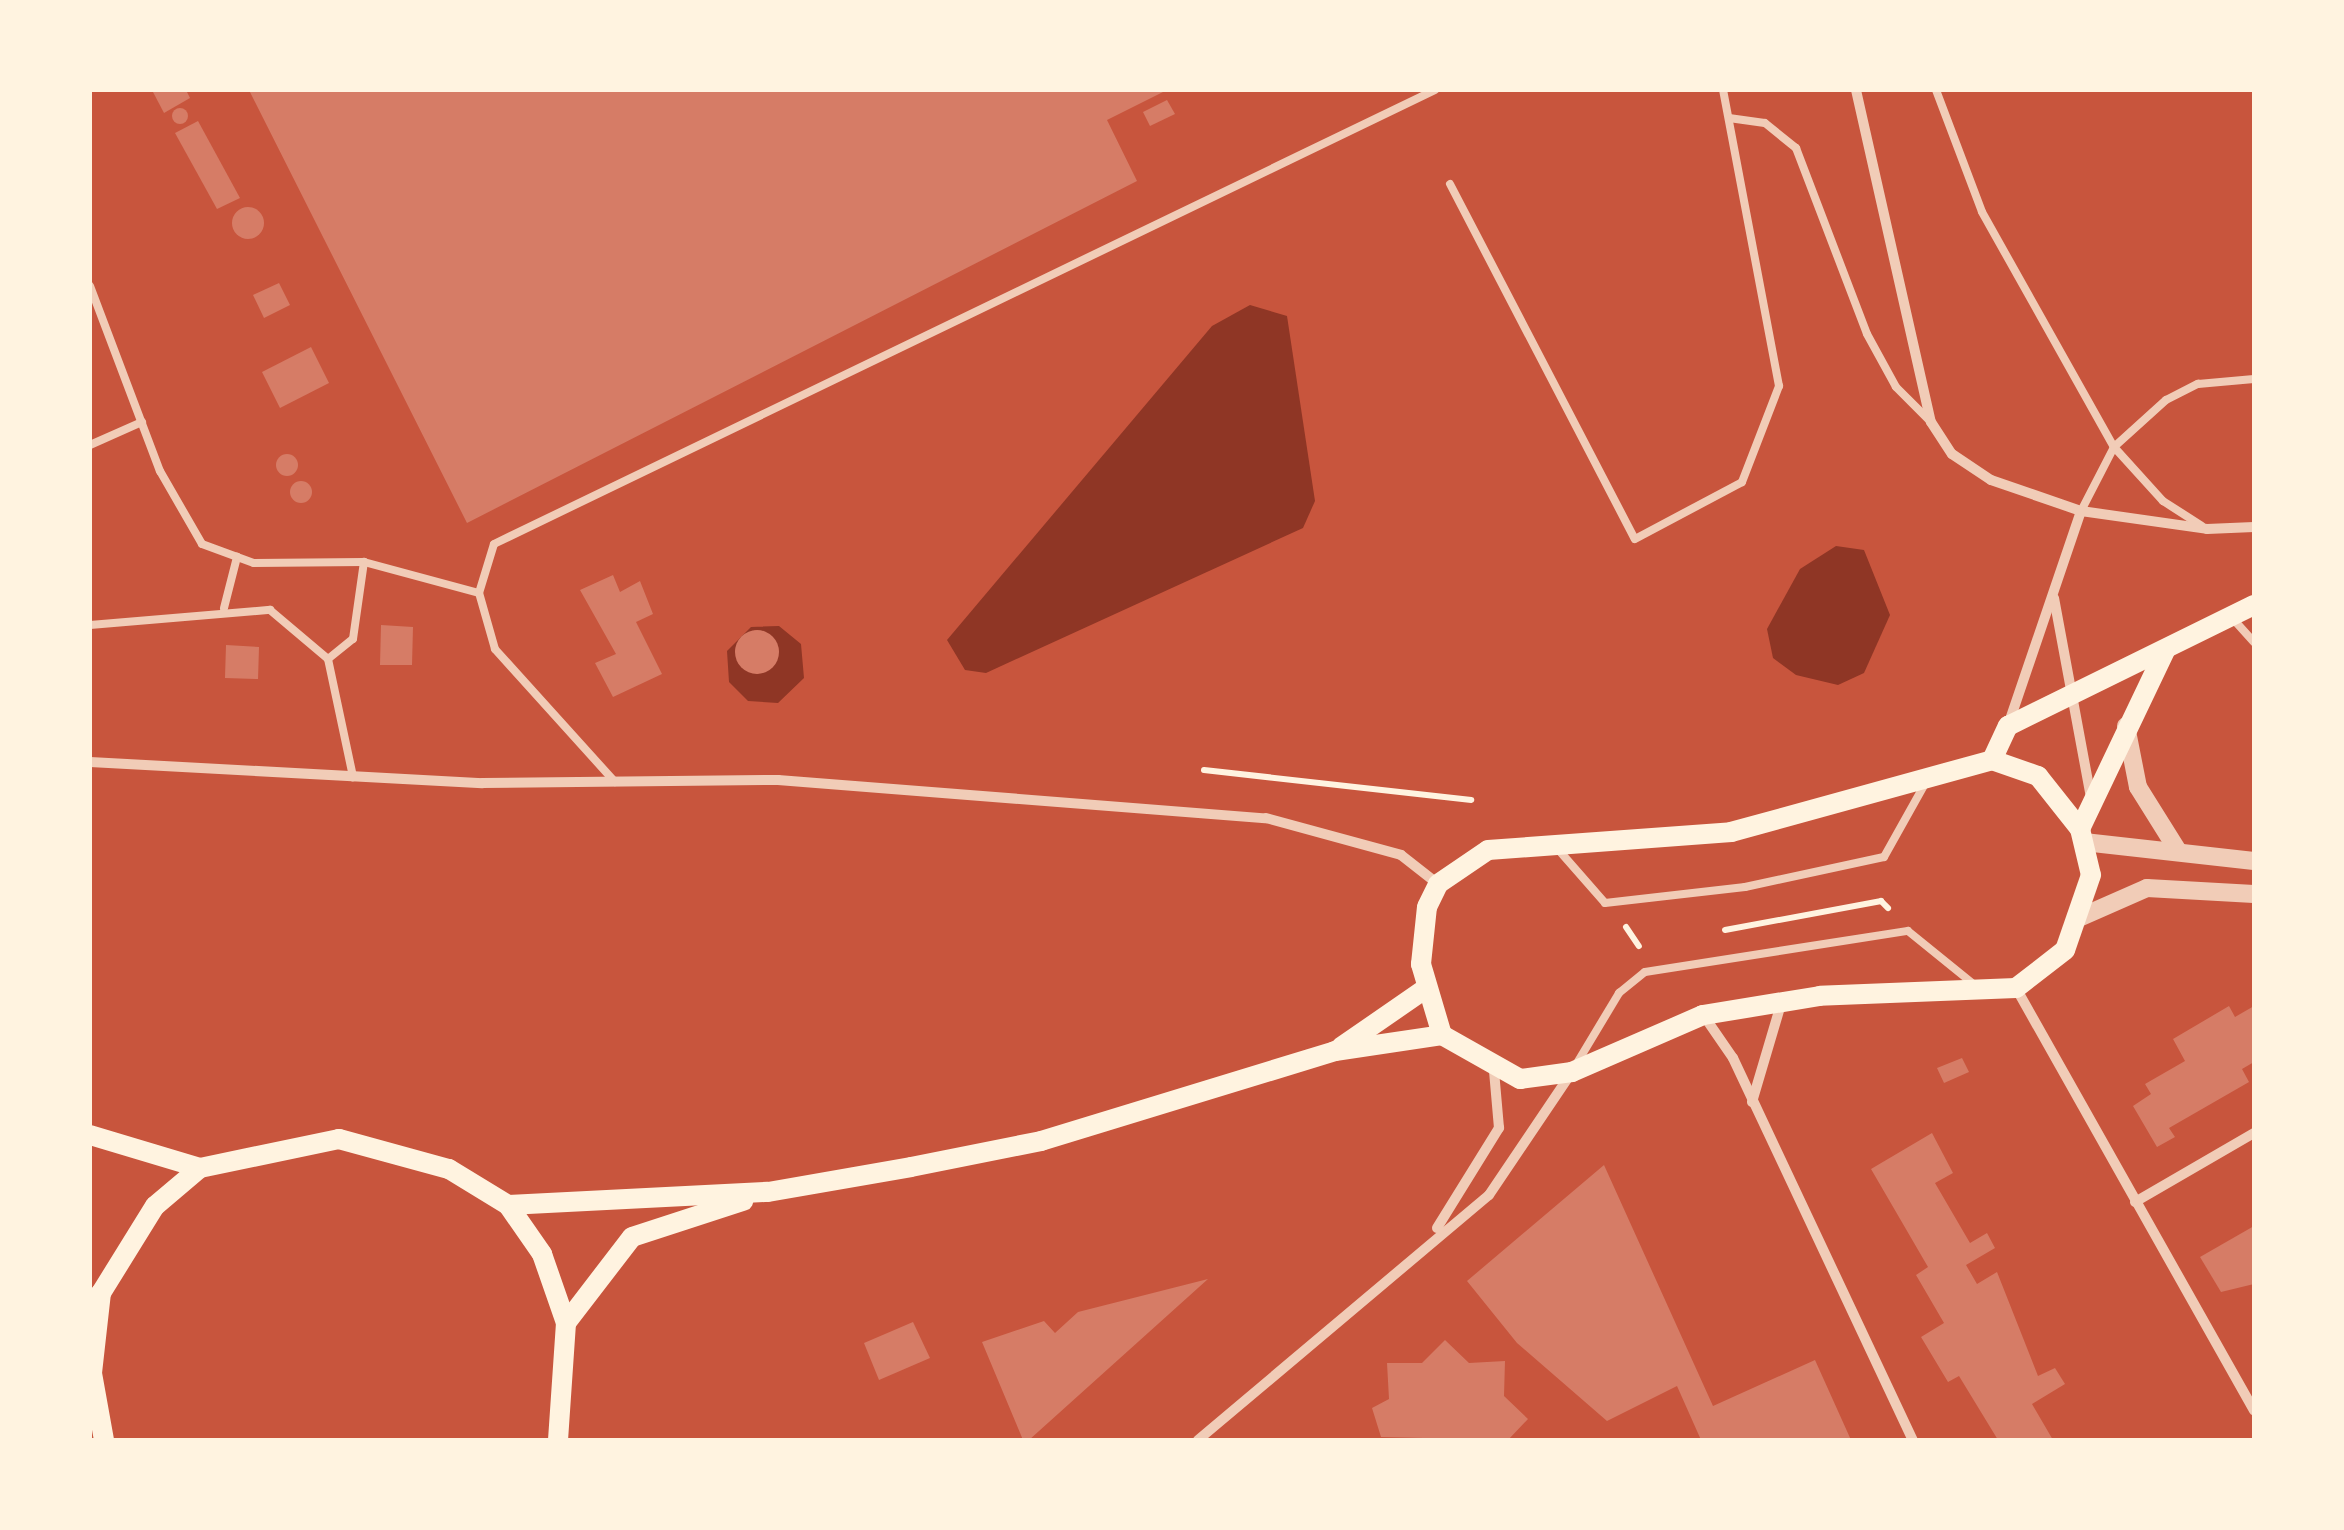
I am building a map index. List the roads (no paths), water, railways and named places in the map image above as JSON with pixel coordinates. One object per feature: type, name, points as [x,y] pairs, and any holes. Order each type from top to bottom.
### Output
[{"type":"main road","points":[[1992,760],[2008,726],[2072,691],[2254,605]]},
{"type":"main road","points":[[2082,836],[2126,726],[2166,649]]},
{"type":"main road","points":[[1992,760],[2038,776],[2082,836],[2090,875],[2081,917],[2065,950],[2016,988],[1782,1002],[1703,1015],[1572,1072],[1520,1079],[1494,1071],[1442,1035],[1424,989],[1427,907],[1438,884],[1488,850],[1552,842],[1731,832],[1930,773],[1992,760]]},
{"type":"main road","points":[[1335,1052],[1424,989]]},
{"type":"main road","points":[[508,1205],[768,1192],[1041,1141],[1335,1052],[1442,1035]]},
{"type":"main road","points":[[90,1135],[200,1168],[340,1139],[450,1168],[508,1205],[542,1254],[566,1323],[558,1440]]},
{"type":"main road","points":[[103,1439],[92,1373],[96,1285],[155,1206],[200,1168]]},
{"type":"main road","points":[[566,1323],[632,1237],[768,1192]]},
{"type":"street","points":[[1856,90],[1931,422],[1952,454],[1991,480],[2081,511],[2207,529],[2254,526]]},
{"type":"street","points":[[2008,726],[2081,511]]},
{"type":"street","points":[[2054,597],[2092,803]]},
{"type":"street","points":[[2126,726],[2138,787],[2178,850]]},
{"type":"street","points":[[90,762],[354,776],[614,782],[778,780],[1266,818],[1402,855],[1438,884]]},
{"type":"street","points":[[2082,836],[2254,860]]},
{"type":"street","points":[[2081,917],[2147,888],[2254,894]]},
{"type":"street","points":[[2016,988],[2254,1411]]},
{"type":"street","points":[[1752,1108],[1782,1002]]},
{"type":"street","points":[[1703,1015],[1913,1440]]},
{"type":"street","points":[[1431,1237],[1498,1128],[1494,1071]]},
{"type":"street","points":[[1202,1439],[1520,1162],[1572,1072]]},
{"type":"street","points":[[2135,1202],[2254,1133]]},
{"type":"lane","points":[[614,782],[495,649],[479,593],[494,544],[1435,90]]},
{"type":"lane","points":[[1450,184],[1635,539],[1742,482],[1779,386],[1724,90]]},
{"type":"lane","points":[[1936,90],[1982,212],[2114,447],[2162,501],[2207,529]]},
{"type":"lane","points":[[1729,118],[1765,123],[1796,148],[1866,334],[1896,387],[1931,422]]},
{"type":"lane","points":[[90,286],[142,422],[202,544],[237,557],[364,562],[479,593]]},
{"type":"lane","points":[[2081,511],[2114,447],[2166,400],[2198,384],[2254,380]]},
{"type":"lane","points":[[90,445],[142,422]]},
{"type":"lane","points":[[224,608],[237,557]]},
{"type":"lane","points":[[328,658],[353,639],[364,562]]},
{"type":"lane","points":[[90,626],[224,608],[270,610],[328,658],[354,776]]},
{"type":"lane","points":[[2230,616],[2254,642]]},
{"type":"lane","points":[[1552,842],[1605,902],[1780,881],[1884,857],[1930,773]]},
{"type":"lane","points":[[1572,1072],[1618,993],[1645,972],[1908,931],[1982,992]]}]
